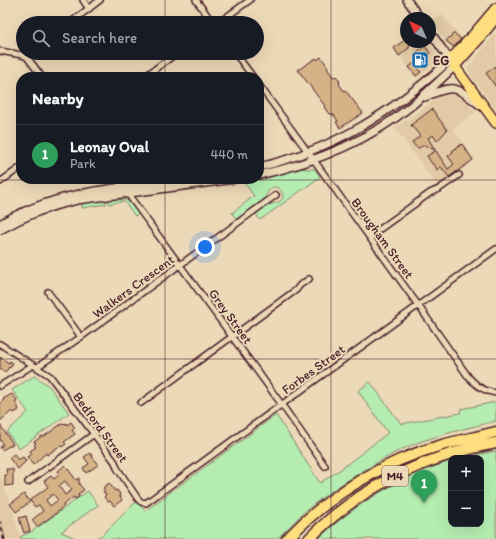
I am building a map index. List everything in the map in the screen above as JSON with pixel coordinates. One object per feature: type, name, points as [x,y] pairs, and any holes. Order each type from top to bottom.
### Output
[{"type":"highway","points":[[452,63],[496,8]]},
{"type":"highway","points":[[452,63],[479,39],[496,18]]},
{"type":"highway","points":[[452,63],[496,122]]},
{"type":"highway","points":[[395,462],[406,454],[417,449],[444,440],[496,427]]},
{"type":"highway","name":"M4","points":[[287,539],[313,514],[338,495],[358,482],[395,462],[442,445],[496,432]]},
{"type":"highway","name":"M4","points":[[309,539],[345,507],[369,491],[398,475],[450,454],[477,446],[496,443]]},
{"type":"main road","points":[[407,0],[416,12]]},
{"type":"main road","points":[[436,40],[452,63]]},
{"type":"main road","points":[[264,174],[313,159],[339,149],[368,134],[401,114],[418,100],[452,63]]},
{"type":"main road","points":[[264,165],[308,152],[340,138],[370,122],[391,108],[426,80],[452,63]]},
{"type":"main road","points":[[418,100],[448,88],[462,92],[486,110]]},
{"type":"main road","points":[[0,230],[17,220],[52,206],[161,184]]},
{"type":"main road","points":[[0,224],[27,210],[62,198],[83,193],[185,184]]},
{"type":"street","points":[[83,0],[89,9]]},
{"type":"street","points":[[80,16],[100,0]]},
{"type":"street","points":[[196,0],[208,16]]},
{"type":"street","points":[[228,16],[250,0]]},
{"type":"street","points":[[0,51],[16,54]]},
{"type":"street","points":[[31,60],[39,72]]},
{"type":"street","points":[[151,72],[167,60]]},
{"type":"street","points":[[240,60],[249,72]]},
{"type":"street","name":"Brougham Street","points":[[264,92],[418,305],[469,379],[480,388],[496,393]]},
{"type":"street","points":[[0,182],[16,171]]},
{"type":"street","points":[[369,237],[430,193],[439,190],[459,175]]},
{"type":"street","name":"Grey Street","points":[[121,184],[325,466]]},
{"type":"street","name":"Walkers Crescent","points":[[0,386],[81,337],[276,195]]},
{"type":"street","name":"Forbes Street","points":[[143,503],[150,501],[496,249]]},
{"type":"street","points":[[141,403],[309,279]]},
{"type":"street","points":[[48,292],[81,337]]},
{"type":"street","points":[[0,344],[35,366]]},
{"type":"street","name":"Bedford Street","points":[[35,366],[53,379],[115,462],[117,468],[138,499],[143,503]]},
{"type":"street","points":[[28,482],[94,434]]},
{"type":"shaded area","points":[[442,15],[462,38],[454,48],[452,49],[436,27],[436,19]]},
{"type":"shaded area","points":[[495,34],[496,110],[468,71],[468,68]]},
{"type":"shaded area","name":"EG","points":[[400,44],[400,48],[432,48],[439,58],[438,62],[416,78],[394,48]]},
{"type":"shaded area","points":[[449,93],[459,96],[475,112],[453,129],[475,159],[438,187],[395,128],[440,96]]},
{"type":"shaded area","points":[[0,474],[14,515],[21,539],[0,539]]},
{"type":"green space","points":[[300,168],[315,169],[320,177],[260,220],[256,214],[268,205],[279,202],[283,198],[279,189],[277,187],[273,187],[269,190],[263,200],[236,219],[232,213],[254,196],[245,184],[264,184],[264,178]]},
{"type":"green space","points":[[108,199],[127,200],[139,214],[135,216],[124,201],[109,204]]},
{"type":"green space","points":[[106,200],[106,204],[82,208],[82,203]]},
{"type":"green space","points":[[34,376],[49,386],[69,413],[19,449],[7,432],[28,412],[12,390]]},
{"type":"green space","points":[[370,382],[401,424],[460,413],[461,409],[496,402],[496,421],[424,440],[408,446],[387,457],[343,483],[317,501],[277,539],[92,539],[101,536],[135,503],[138,502],[145,511],[276,415],[320,483],[388,433],[358,391]]},
{"type":"green space","points":[[496,451],[496,539],[318,539],[332,526],[380,492],[433,467],[448,462],[448,527],[484,527],[484,455],[476,455]]},
{"type":"green space","points":[[88,491],[98,505],[61,532],[78,539],[21,539],[20,537],[31,532]]},
{"type":"building","points":[[454,33],[461,39],[454,47],[446,41]]},
{"type":"building","points":[[400,44],[400,48],[409,48],[399,56],[394,48]]},
{"type":"building","points":[[422,48],[426,48],[430,53],[422,59],[417,52]]},
{"type":"building","points":[[321,57],[333,77],[336,76],[344,91],[345,90],[363,113],[340,128],[336,122],[338,121],[333,114],[329,114],[324,107],[325,106],[298,70],[316,58],[317,60]]},
{"type":"building","points":[[414,63],[421,72],[416,76],[409,67]]},
{"type":"building","points":[[496,66],[496,87],[486,73]]},
{"type":"building","points":[[432,109],[447,130],[437,141],[433,135],[428,138],[435,150],[424,145],[419,148],[416,147],[412,142],[420,136],[411,125]]},
{"type":"building","points":[[462,144],[473,160],[449,177],[441,167],[437,170],[427,156],[436,151],[448,169],[454,164],[448,156]]},
{"type":"building","points":[[0,357],[9,363],[10,361],[13,363],[5,373],[0,369]]},
{"type":"building","points":[[12,394],[17,400],[15,402],[19,410],[14,413],[12,411],[0,421],[0,403],[4,400],[3,399]]},
{"type":"building","points":[[71,422],[75,428],[72,430],[75,434],[64,442],[66,444],[62,447],[61,445],[47,455],[46,453],[33,465],[27,457],[32,454],[30,451],[36,447],[34,445],[36,443],[34,442],[63,423],[66,423],[67,425]]},
{"type":"building","points":[[0,425],[13,444],[2,450],[0,447],[3,445],[0,439]]},
{"type":"building","points":[[90,453],[98,465],[86,473],[83,468],[89,464],[84,457]]},
{"type":"building","points":[[14,454],[18,460],[23,457],[26,461],[18,469],[9,458]]},
{"type":"building","points":[[65,465],[76,480],[79,478],[79,484],[84,490],[78,494],[79,497],[75,499],[74,497],[63,505],[64,506],[59,511],[37,527],[32,520],[43,511],[39,505],[35,507],[30,500],[48,487],[44,481],[51,476],[54,479],[60,474],[58,471]],"holes":[[[65,481],[72,490],[65,495],[59,486]],[[53,494],[58,500],[50,506],[46,500]]]},
{"type":"building","points":[[6,469],[13,469],[13,485],[5,486],[5,475],[7,475]]},
{"type":"building","points":[[109,483],[115,491],[117,490],[122,500],[114,506],[104,497],[106,495],[103,488]]},
{"type":"building","points":[[24,494],[30,502],[16,512],[10,504]]},
{"type":"building","points":[[26,516],[30,531],[24,533],[19,518]]},
{"type":"railway","points":[[0,523],[4,539]]},
{"type":"place","name":"EG","points":[[420,60]]},
{"type":"place","name":"Leonay Oval","points":[[424,503]]}]
